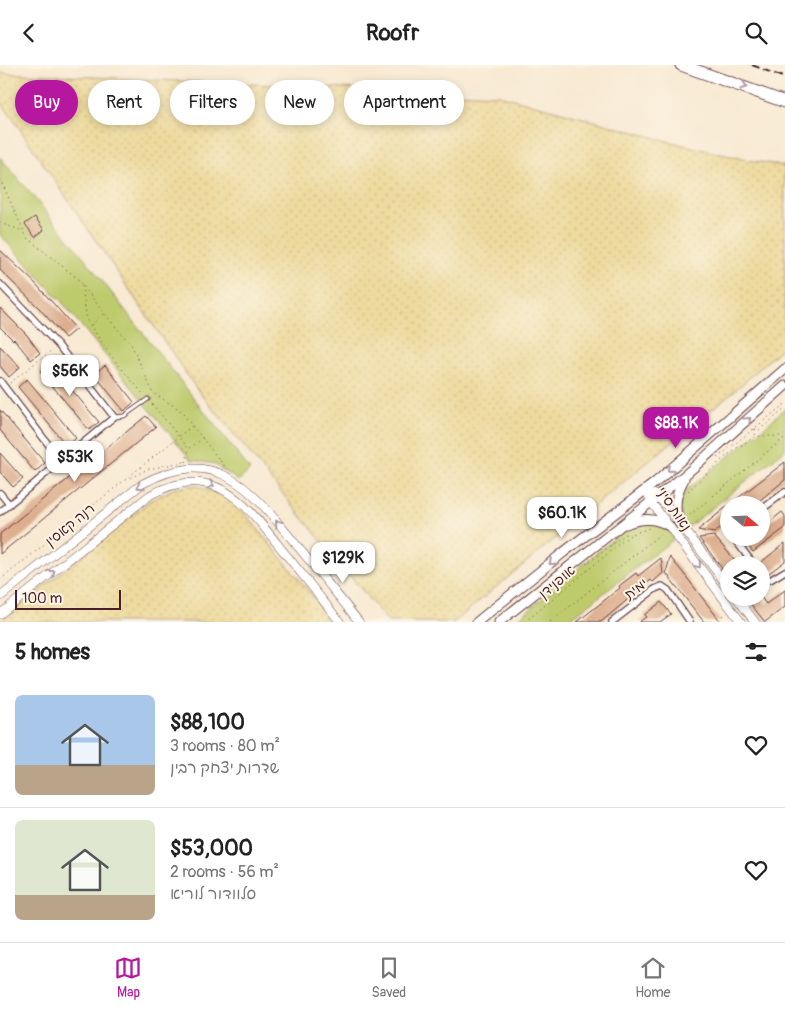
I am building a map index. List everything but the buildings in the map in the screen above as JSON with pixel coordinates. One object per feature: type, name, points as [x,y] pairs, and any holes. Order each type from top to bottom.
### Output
[{"type":"highway","points":[[681,65],[785,102]]},
{"type":"main road","points":[[477,622],[646,489],[785,369]]},
{"type":"main road","points":[[499,622],[685,475],[785,386]]},
{"type":"main road","points":[[680,524],[676,513],[677,495],[685,475]]},
{"type":"main road","points":[[619,527],[644,519],[659,521],[665,527]]},
{"type":"street","points":[[0,284],[58,345],[114,417],[0,512]]},
{"type":"street","points":[[0,381],[61,461]]},
{"type":"street","name":"רנה קאסין","points":[[0,597],[142,484],[168,472],[195,468],[228,476],[253,494],[359,622]]},
{"type":"street","name":"רנה קאסין","points":[[0,614],[150,495],[172,485],[195,482],[209,484],[222,489],[244,504],[340,622]]},
{"type":"street","name":"נאות סיני","points":[[646,489],[680,524],[720,575]]},
{"type":"street","points":[[770,503],[785,492]]},
{"type":"street","points":[[0,493],[9,504]]},
{"type":"street","name":"נאות סיני","points":[[654,499],[665,527],[742,622]]},
{"type":"street","points":[[770,580],[785,571]]},
{"type":"street","name":"ימית","points":[[612,622],[655,589],[662,586],[668,590],[690,622]]},
{"type":"street","points":[[743,606],[755,622]]},
{"type":"lane","points":[[114,417],[124,416],[148,399]]},
{"type":"path","points":[[0,179],[27,239],[77,278],[132,346],[153,393],[179,409],[226,468]]},
{"type":"path","points":[[0,223],[24,231]]},
{"type":"path","points":[[82,284],[87,321],[112,357],[189,449]]},
{"type":"path","points":[[91,326],[104,313]]},
{"type":"path","points":[[5,387],[58,345]]},
{"type":"path","points":[[712,462],[785,403]]},
{"type":"path","points":[[754,428],[758,431],[785,409]]},
{"type":"path","points":[[0,579],[192,426]]},
{"type":"path","points":[[754,428],[756,437]]},
{"type":"path","points":[[685,493],[734,451],[756,437],[779,437],[785,435]]},
{"type":"path","points":[[680,524],[783,439],[785,435]]},
{"type":"path","points":[[186,462],[189,449],[203,438]]},
{"type":"path","name":"אופנידן","points":[[525,622],[630,535],[653,527],[645,526]]},
{"type":"path","points":[[550,622],[665,531],[665,527]]},
{"type":"path","points":[[587,564],[631,530]]},
{"type":"path","points":[[714,622],[731,609]]},
{"type":"sand","points":[[0,73],[159,80],[88,80],[88,125],[160,125],[160,80],[170,80],[170,125],[255,125],[255,84],[265,85],[265,125],[334,125],[334,88],[344,88],[344,125],[464,125],[464,93],[499,95],[671,142],[747,160],[785,166],[785,345],[741,385],[454,622],[388,622],[196,388],[17,125],[78,125],[78,80],[15,80],[15,122],[0,100]]},
{"type":"sand","points":[[195,485],[228,498],[247,516],[334,622],[0,622],[150,501],[173,489]]},
{"type":"green space","points":[[0,157],[82,255],[250,470],[239,481],[214,464],[191,460],[61,301],[0,235]]},
{"type":"green space","points":[[785,408],[785,450],[727,496],[720,496],[720,502],[687,528],[680,508],[684,494]]},
{"type":"green space","points":[[643,522],[665,527],[674,539],[566,622],[514,622],[624,530]]},
{"type":"railway","points":[[752,65],[785,78]]}]
